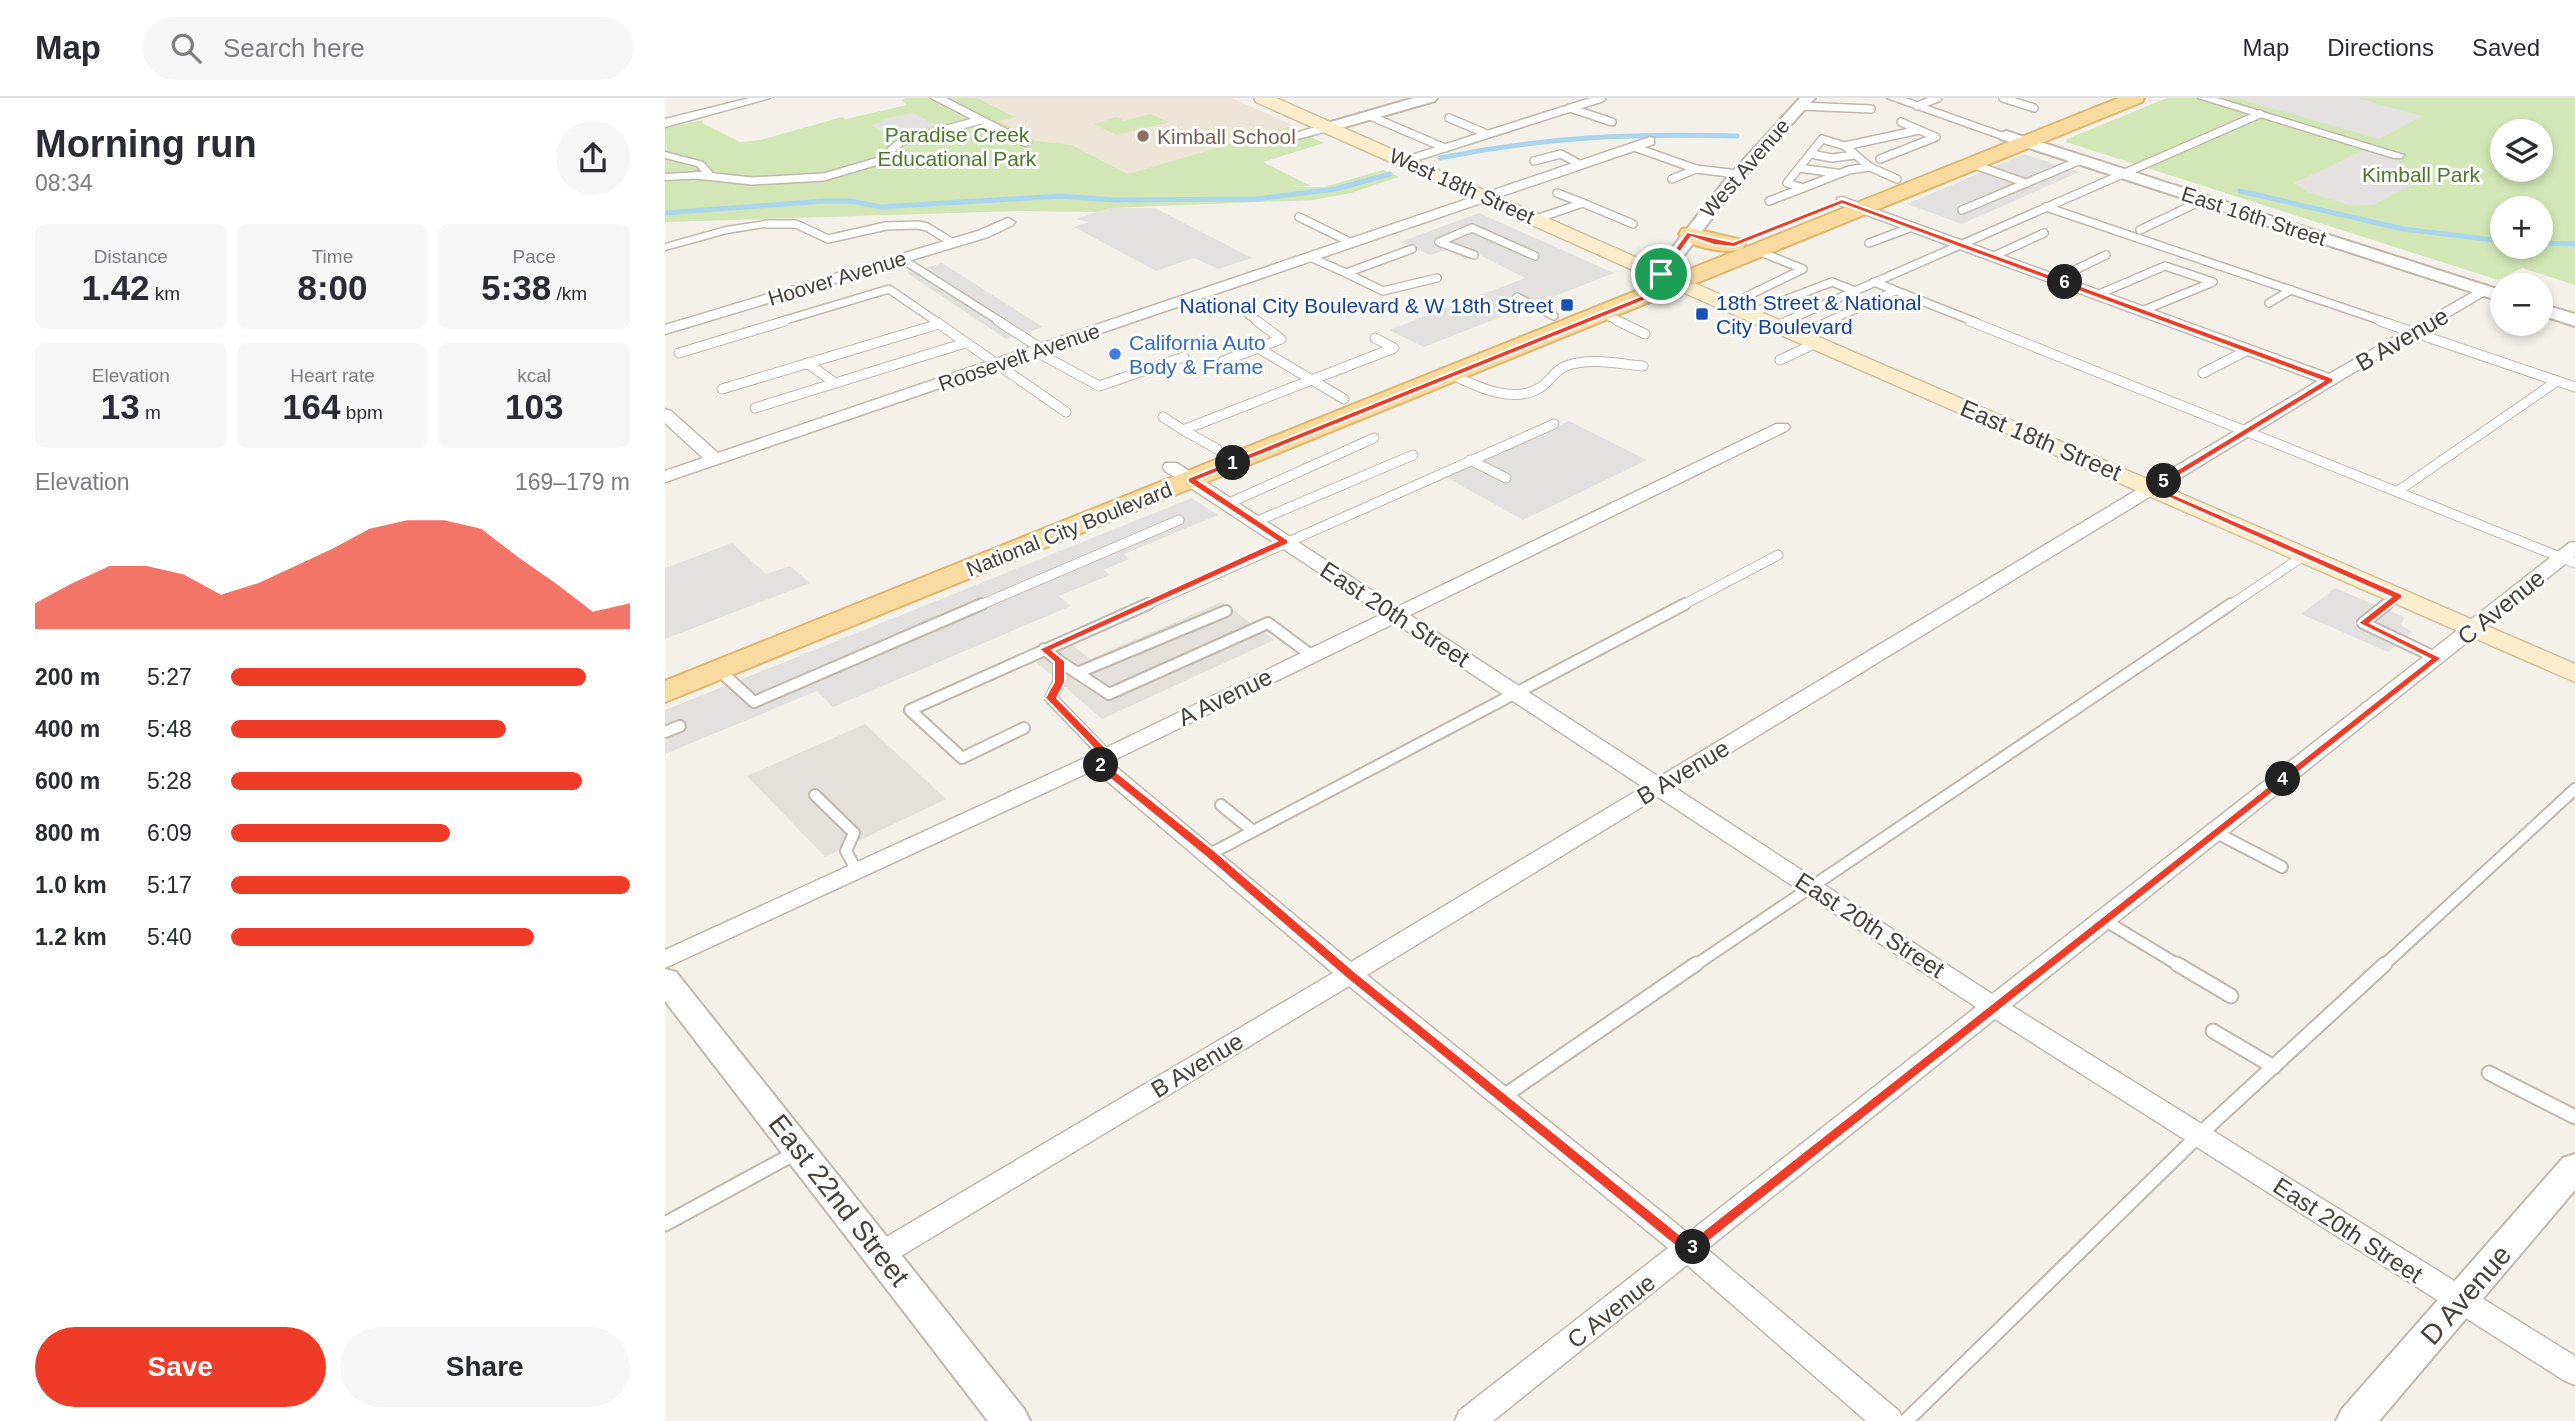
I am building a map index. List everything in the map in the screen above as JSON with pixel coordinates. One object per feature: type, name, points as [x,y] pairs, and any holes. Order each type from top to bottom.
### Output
[{"type":"main road","name":"West 18th Street","points":[[1262,98],[1670,279]]},
{"type":"main road","name":"National City Boulevard","points":[[665,692],[1181,473],[1217,449],[1554,316],[1758,251],[1852,205],[1897,179],[2101,98]]},
{"type":"main road","name":"National City Boulevard","points":[[665,668],[1181,473],[1452,375],[1604,314],[1734,245],[1972,164],[2135,98]]},
{"type":"main road","points":[[1690,234],[1734,245]]},
{"type":"main road","name":"East 18th Street","points":[[1670,279],[2575,674]]},
{"type":"street","points":[[665,122],[764,98]]},
{"type":"street","points":[[937,98],[1026,142]]},
{"type":"street","points":[[1277,139],[1430,98]]},
{"type":"street","points":[[1893,98],[2006,136]]},
{"type":"street","points":[[2204,98],[2398,155]]},
{"type":"street","name":"West Avenue","points":[[1670,279],[1690,234],[1738,174],[1804,102]]},
{"type":"street","name":"East 16th Street","points":[[2006,136],[2490,293]]},
{"type":"street","name":"Roosevelt Avenue","points":[[665,477],[1650,141]]},
{"type":"street","points":[[665,155],[700,164],[707,170],[706,175]]},
{"type":"street","points":[[1852,205],[2330,380]]},
{"type":"street","name":"Hoover Avenue","points":[[665,330],[983,234],[1008,222]]},
{"type":"street","points":[[665,247],[734,228],[766,224]]},
{"type":"street","name":"B Avenue","points":[[881,1254],[1350,974],[2250,431],[2330,380],[2414,332],[2490,296]]},
{"type":"street","points":[[2553,313],[2575,320]]},
{"type":"street","points":[[665,414],[715,460]]},
{"type":"street","name":"A Avenue","points":[[665,960],[1101,758],[1782,427]]},
{"type":"street","name":"East 20th Street","points":[[1181,473],[1994,1007],[2575,1372]]},
{"type":"street","name":"C Avenue","points":[[1470,1421],[1689,1251],[2215,832],[2570,556]]},
{"type":"street","points":[[1101,758],[1350,974],[1689,1251],[1888,1421]]},
{"type":"street","name":"East 22nd Street","points":[[665,980],[1011,1421]]},
{"type":"street","name":"D Avenue","points":[[2355,1421],[2575,1167]]},
{"type":"lane","points":[[1404,161],[1602,98]]},
{"type":"lane","points":[[1917,106],[1938,98]]},
{"type":"lane","points":[[2003,98],[2034,108]]},
{"type":"lane","points":[[1804,102],[1871,109]]},
{"type":"lane","points":[[1570,108],[1612,122]]},
{"type":"lane","points":[[1776,326],[2260,114]]},
{"type":"lane","points":[[1370,116],[1445,148]]},
{"type":"lane","points":[[1449,118],[1487,134]]},
{"type":"lane","points":[[665,177],[706,175],[753,181],[824,177],[878,161],[902,141],[981,120]]},
{"type":"lane","points":[[1880,159],[1936,137],[1901,122]]},
{"type":"lane","points":[[1845,146],[1919,130]]},
{"type":"lane","points":[[1803,188],[1787,183],[1822,139],[1845,146],[1870,167],[1897,179]]},
{"type":"lane","points":[[1634,147],[1696,169],[1738,174]]},
{"type":"lane","points":[[1810,153],[1832,158],[1854,155]]},
{"type":"lane","points":[[1534,161],[1561,154],[1581,164]]},
{"type":"lane","points":[[1962,210],[2081,160]]},
{"type":"lane","points":[[1972,164],[2026,183]]},
{"type":"lane","points":[[1769,201],[1839,174],[1870,167]]},
{"type":"lane","points":[[1799,168],[1839,174]]},
{"type":"lane","points":[[1672,179],[1696,169]]},
{"type":"lane","points":[[1557,192],[1633,224]]},
{"type":"lane","points":[[2140,230],[2203,200]]},
{"type":"lane","points":[[1537,219],[1583,203]]},
{"type":"lane","points":[[2046,206],[2575,387]]},
{"type":"lane","points":[[1299,217],[1352,243]]},
{"type":"lane","points":[[766,224],[796,224],[828,239],[887,226],[918,225],[927,227],[953,243]]},
{"type":"lane","points":[[1870,243],[1912,227]]},
{"type":"lane","points":[[1475,254],[1439,242],[1472,228],[1535,256]]},
{"type":"lane","points":[[1994,256],[2044,233]]},
{"type":"lane","points":[[1346,273],[1412,249]]},
{"type":"lane","points":[[1739,310],[1803,269],[1758,251]]},
{"type":"lane","points":[[2056,279],[2106,255]]},
{"type":"lane","points":[[1310,257],[1383,290],[1437,278]]},
{"type":"lane","points":[[902,259],[1039,350],[1099,386],[1184,357]]},
{"type":"lane","points":[[2099,294],[2165,266],[2213,282],[2142,311]]},
{"type":"lane","points":[[1739,310],[1832,282],[1855,291]]},
{"type":"lane","points":[[1874,282],[2398,491],[2570,556]]},
{"type":"lane","points":[[679,353],[889,289],[1066,412]]},
{"type":"lane","points":[[1780,360],[1807,339],[1895,290]]},
{"type":"lane","points":[[2269,303],[2291,290]]},
{"type":"lane","points":[[1517,297],[1554,316]]},
{"type":"lane","points":[[1223,361],[1281,339],[1236,306]]},
{"type":"lane","points":[[1604,314],[1645,334]]},
{"type":"lane","points":[[722,389],[939,324]]},
{"type":"lane","points":[[1184,430],[1394,348],[1375,338]]},
{"type":"lane","points":[[755,408],[965,342]]},
{"type":"lane","points":[[1258,348],[1344,399]]},
{"type":"lane","points":[[2203,373],[2248,350]]},
{"type":"lane","points":[[807,363],[835,383]]},
{"type":"lane","points":[[1452,375],[1493,393],[1520,393],[1539,388],[1552,372],[1574,364],[1643,366]]},
{"type":"lane","points":[[2398,491],[2557,381]]},
{"type":"lane","points":[[1163,417],[1217,449]]},
{"type":"lane","points":[[1024,729],[962,758],[909,710],[1554,424]]},
{"type":"lane","points":[[1227,504],[1374,438]]},
{"type":"lane","points":[[1255,522],[1413,455]]},
{"type":"lane","points":[[1470,460],[1506,478]]},
{"type":"lane","points":[[719,670],[754,702],[1179,520]]},
{"type":"lane","points":[[1210,854],[1778,555]]},
{"type":"lane","points":[[1501,1098],[1811,885],[2305,555]]},
{"type":"lane","points":[[2398,596],[2363,623],[2437,658]]},
{"type":"lane","points":[[1077,673],[1226,611]]},
{"type":"lane","points":[[1044,649],[1109,694],[1268,622],[1311,655]]},
{"type":"lane","points":[[1059,661],[1059,682],[1051,698],[1101,758]]},
{"type":"lane","points":[[665,732],[680,726]]},
{"type":"lane","points":[[1906,1421],[2199,1135],[2575,789]]},
{"type":"lane","points":[[815,795],[854,832],[846,851],[857,872]]},
{"type":"lane","points":[[1221,805],[1253,831]]},
{"type":"lane","points":[[2215,832],[2282,867]]},
{"type":"lane","points":[[2104,920],[2231,996]]},
{"type":"lane","points":[[2213,1031],[2274,1067]]},
{"type":"lane","points":[[2489,1073],[2575,1117]]},
{"type":"lane","points":[[665,1224],[799,1150]]},
{"type":"shaded area","name":"Kimball School","points":[[978,98],[1231,98],[1293,125],[1129,174],[1072,145],[1037,141],[998,121],[1014,116]]},
{"type":"shaded area","points":[[2236,98],[2357,98],[2422,116],[2379,139]]},
{"type":"shaded area","points":[[914,113],[935,125],[925,128],[928,131],[892,136],[871,125],[884,121],[882,119]]},
{"type":"shaded area","points":[[2364,150],[2400,161],[2412,174],[2425,178],[2373,205],[2352,206],[2307,192],[2294,183]]},
{"type":"shaded area","points":[[2024,154],[2079,172],[1962,224],[1907,204]]},
{"type":"shaded area","points":[[1110,208],[1155,208],[1252,258],[1218,269],[1194,258],[1156,271],[1074,227],[1089,222],[1076,219]]},
{"type":"shaded area","points":[[1479,213],[1614,273],[1424,347],[1389,330],[1525,278],[1478,254],[1466,259],[1447,250],[1430,255],[1400,242]]},
{"type":"shaded area","points":[[942,263],[1043,327],[1006,339],[907,273]]},
{"type":"shaded area","points":[[1569,421],[1647,460],[1523,520],[1446,477]]},
{"type":"shaded area","points":[[1192,498],[1218,515],[1124,554],[1129,559],[1104,570],[1110,575],[1059,596],[1071,606],[833,707],[817,691],[665,754],[665,710]]},
{"type":"shaded area","points":[[732,543],[766,574],[790,566],[810,583],[665,639],[665,568]]},
{"type":"shaded area","points":[[2335,588],[2404,617],[2401,625],[2412,632],[2388,652],[2301,614]]},
{"type":"shaded area","points":[[1222,602],[1274,640],[1102,719],[1035,661],[1072,645],[1090,659]]},
{"type":"shaded area","points":[[865,724],[946,799],[825,857],[747,776]]},
{"type":"green space","name":"Paradise Creek Educational Park","points":[[978,98],[1015,117],[999,121],[1037,141],[1072,145],[1128,174],[1288,127],[1324,143],[1263,162],[1311,186],[1293,187],[1324,187],[1383,170],[1399,177],[1351,193],[1313,200],[1110,208],[1098,212],[1019,211],[665,222],[665,128],[703,120],[702,123],[740,142],[760,140],[842,117],[846,119],[907,105],[901,100]]},
{"type":"green space","name":"Kimball Park","points":[[2167,98],[2575,98],[2575,285],[2553,278],[2553,273],[2538,273],[2522,268],[2512,273],[2490,273],[2490,277],[2066,142],[2067,139]]},
{"type":"green space","points":[[1150,114],[1169,122],[1117,135],[1094,124],[1116,117],[1124,121]]},
{"type":"waterway","points":[[1440,158],[1515,145],[1588,138],[1737,136]]},
{"type":"waterway","points":[[665,213],[825,201],[850,201],[881,207],[1061,196],[1115,200],[1257,199],[1336,189],[1390,174]]},
{"type":"waterway","points":[[2240,191],[2403,229],[2490,239]]},
{"type":"waterway","points":[[2553,243],[2575,244]]},
{"type":"place","name":"Kimball School","points":[[1143,136]]},
{"type":"place","name":"National City Boulevard & W 18th Street","points":[[1567,305]]},
{"type":"place","name":"18th Street & National City Boulevard","points":[[1702,314]]},
{"type":"place","name":"California Auto Body & Frame","points":[[1115,354]]},
{"type":"route","points":[[1842,201],[2330,380],[2250,431],[2152,488],[2398,596],[2363,623],[2437,658],[1689,1251],[1514,1110],[1096,761],[1107,755],[1051,698],[1059,682],[1059,661],[1044,649],[1284,542],[1191,480],[1680,283],[1661,274],[1690,234],[1704,240],[1734,245],[1842,201]]}]
